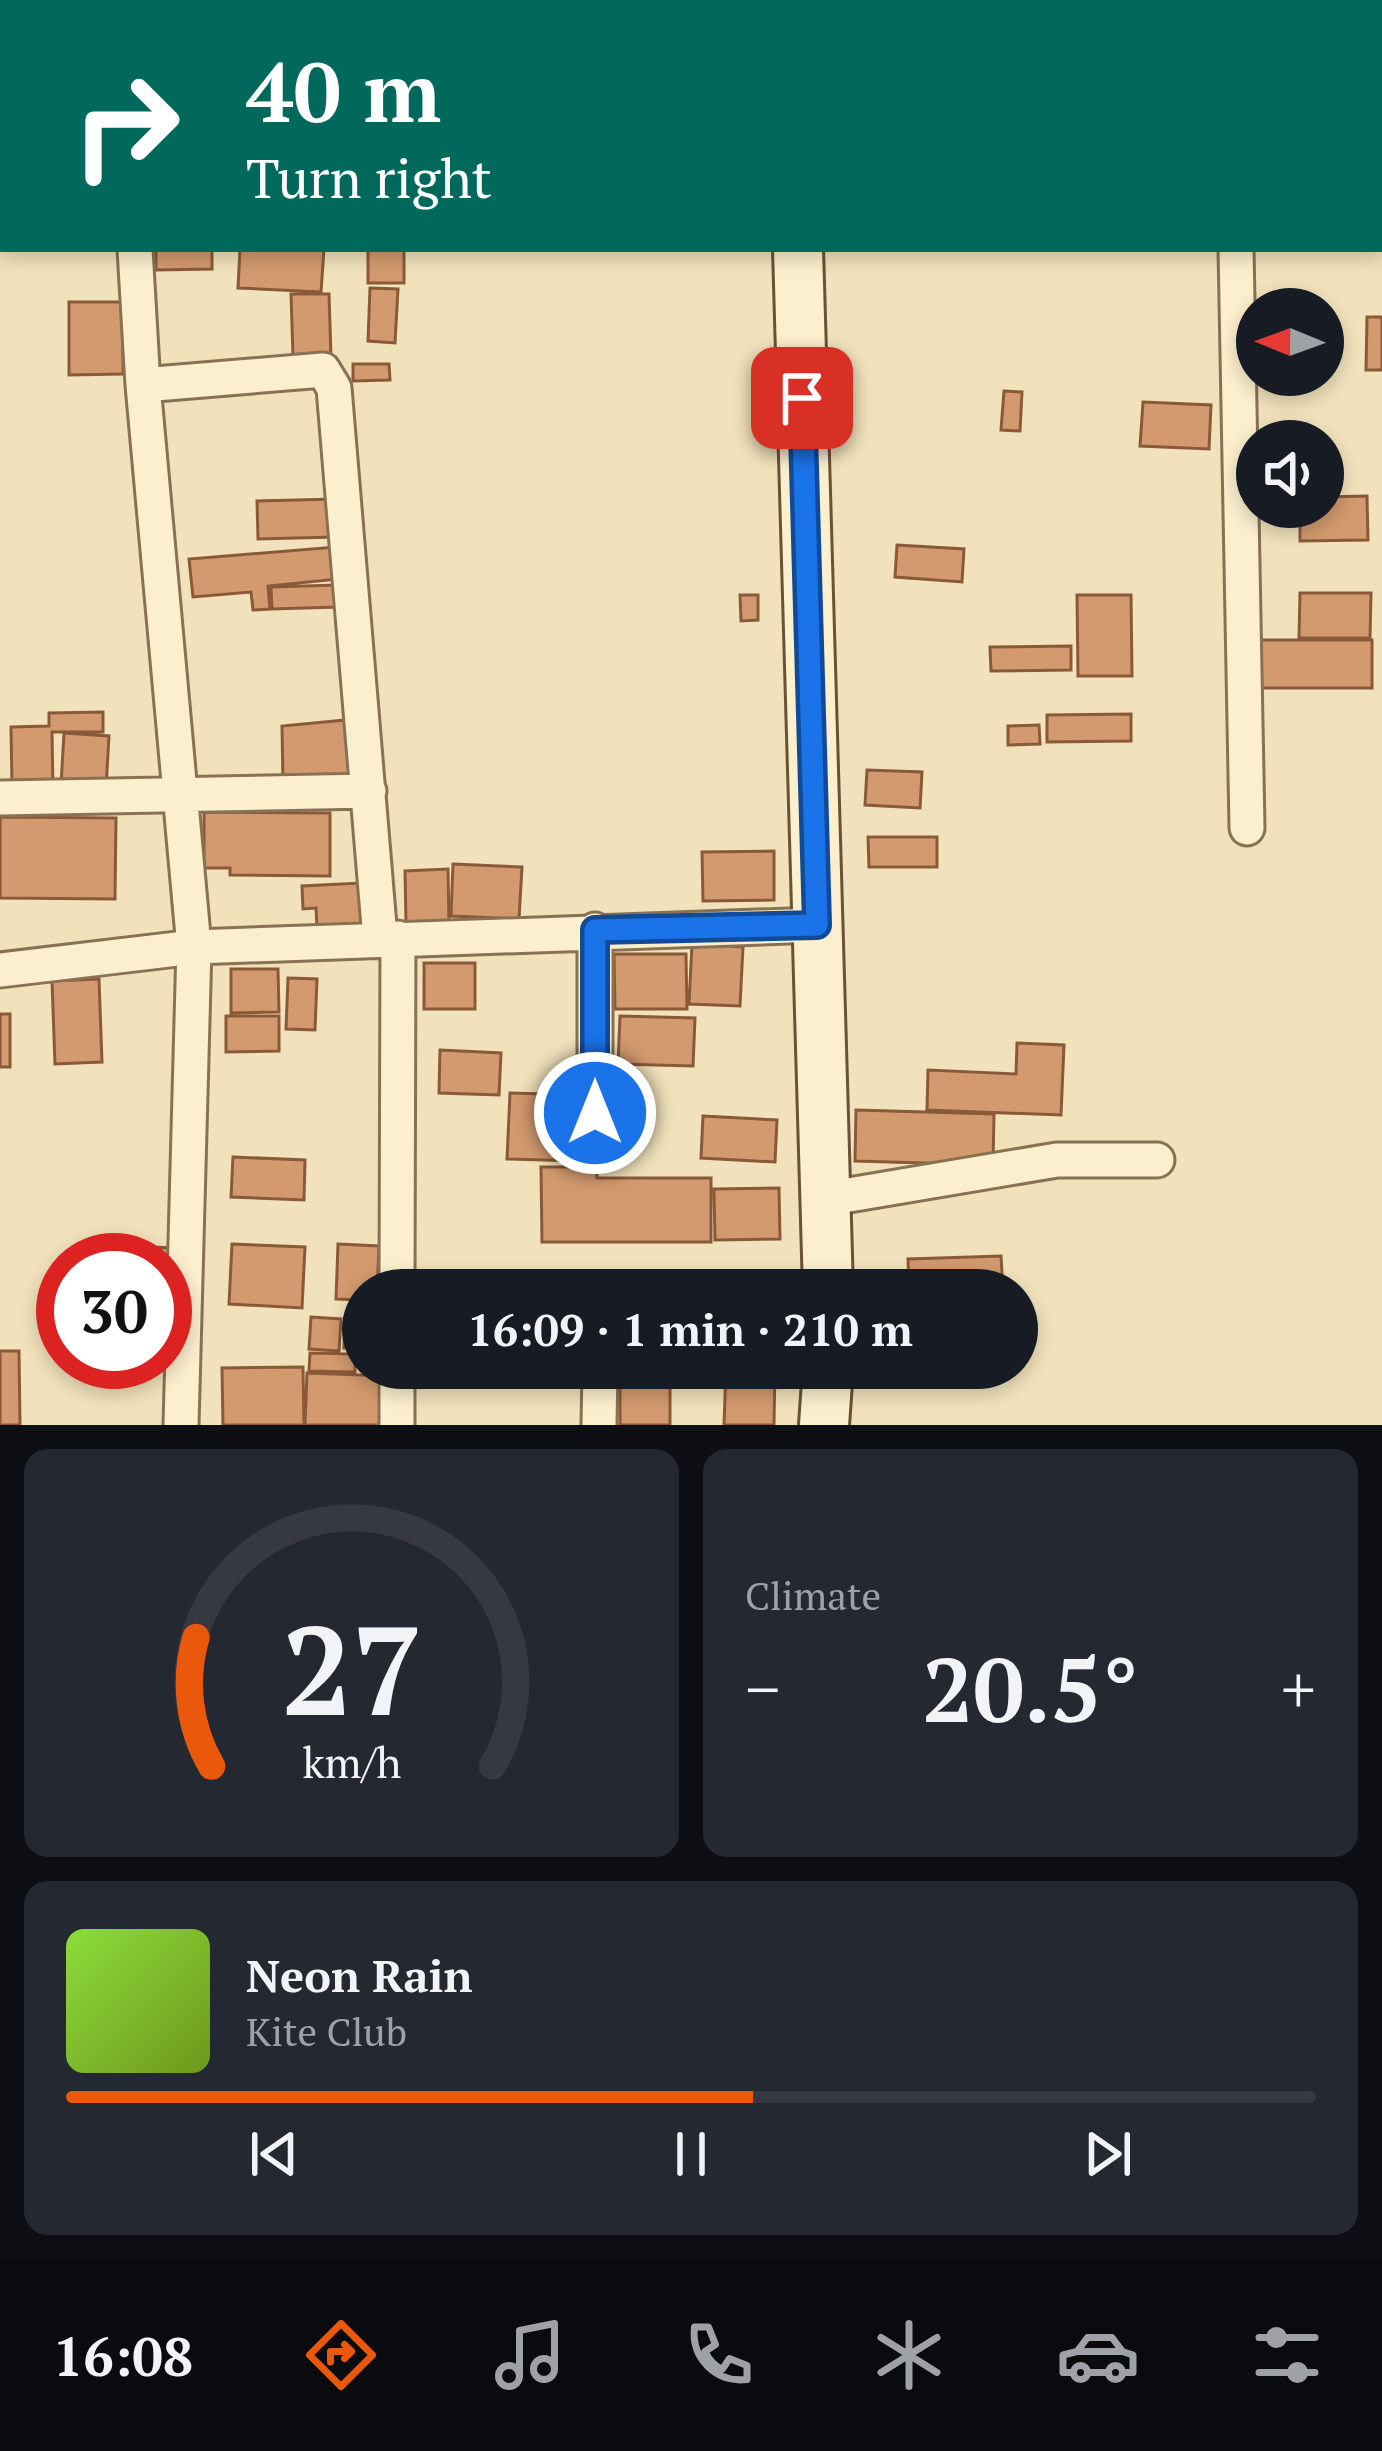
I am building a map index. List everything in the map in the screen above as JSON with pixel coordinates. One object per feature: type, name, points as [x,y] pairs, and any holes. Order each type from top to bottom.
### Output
[{"type":"main road","points":[[798,252],[827,1269]]},
{"type":"main road","points":[[824,1425],[827,1389]]},
{"type":"street","points":[[135,252],[142,385],[194,947],[181,1425]]},
{"type":"street","points":[[1236,252],[1247,828]]},
{"type":"street","points":[[142,385],[323,370],[334,388],[369,791],[389,938],[397,1269]]},
{"type":"street","points":[[0,798],[369,791]]},
{"type":"street","points":[[0,970],[194,947],[817,925]]},
{"type":"street","points":[[595,930],[595,1113]]},
{"type":"street","points":[[825,1199],[1057,1160],[1156,1160]]},
{"type":"street","points":[[397,1389],[397,1425]]},
{"type":"street","points":[[599,1425],[600,1389]]},
{"type":"building","points":[[156,252],[212,252],[212,269],[156,270]]},
{"type":"building","points":[[240,252],[324,252],[321,292],[238,288]]},
{"type":"building","points":[[368,252],[404,252],[404,283],[368,283]]},
{"type":"building","points":[[370,288],[398,289],[395,343],[368,341]]},
{"type":"building","points":[[291,294],[329,294],[331,357],[293,357]]},
{"type":"building","points":[[69,302],[123,302],[123,374],[69,375]]},
{"type":"building","points":[[1367,317],[1382,317],[1382,370],[1366,370]]},
{"type":"building","points":[[353,364],[389,364],[390,380],[353,381]]},
{"type":"building","points":[[1004,391],[1022,392],[1020,431],[1001,430]]},
{"type":"building","points":[[1143,402],[1211,405],[1209,449],[1140,446]]},
{"type":"building","points":[[1367,496],[1368,540],[1300,541],[1300,528],[1344,528],[1344,497]]},
{"type":"building","points":[[334,499],[335,537],[258,539],[257,501]]},
{"type":"building","points":[[897,545],[964,549],[962,582],[895,577]]},
{"type":"building","points":[[336,547],[339,579],[268,586],[270,609],[253,610],[251,592],[193,597],[189,559]]},
{"type":"building","points":[[337,585],[338,607],[272,609],[271,587]]},
{"type":"building","points":[[1300,593],[1371,593],[1370,638],[1299,638]]},
{"type":"building","points":[[740,595],[758,595],[758,620],[741,621]]},
{"type":"building","points":[[1077,595],[1131,595],[1132,676],[1078,676]]},
{"type":"building","points":[[1261,640],[1372,640],[1372,688],[1261,688]]},
{"type":"building","points":[[1071,646],[1071,670],[991,671],[990,647]]},
{"type":"building","points":[[103,712],[103,732],[52,732],[53,788],[12,788],[11,727],[49,726],[49,713]]},
{"type":"building","points":[[1131,714],[1131,741],[1047,742],[1047,715]]},
{"type":"building","points":[[356,719],[357,784],[283,785],[282,726]]},
{"type":"building","points":[[1039,725],[1040,744],[1008,745],[1008,726]]},
{"type":"building","points":[[64,733],[109,736],[106,788],[61,785]]},
{"type":"building","points":[[867,770],[922,772],[920,808],[865,805]]},
{"type":"building","points":[[204,812],[330,813],[330,876],[230,875],[230,868],[204,868]]},
{"type":"building","points":[[0,817],[116,818],[115,899],[0,898]]},
{"type":"building","points":[[868,837],[937,837],[937,867],[869,867]]},
{"type":"building","points":[[774,851],[774,900],[703,901],[702,852]]},
{"type":"building","points":[[453,864],[522,867],[519,919],[451,916]]},
{"type":"building","points":[[448,869],[449,924],[406,924],[405,871]]},
{"type":"building","points":[[361,883],[362,927],[317,928],[316,908],[303,909],[302,886]]},
{"type":"building","points":[[692,944],[743,947],[740,1006],[689,1004]]},
{"type":"building","points":[[614,954],[686,954],[687,1009],[615,1009]]},
{"type":"building","points":[[424,963],[475,963],[475,1009],[424,1009]]},
{"type":"building","points":[[231,969],[278,969],[279,1012],[231,1013]]},
{"type":"building","points":[[288,978],[317,979],[315,1030],[286,1029]]},
{"type":"building","points":[[99,979],[102,1062],[55,1064],[52,981]]},
{"type":"building","points":[[0,1014],[10,1014],[10,1067],[0,1067]]},
{"type":"building","points":[[226,1016],[279,1016],[279,1051],[226,1052]]},
{"type":"building","points":[[620,1016],[695,1018],[693,1066],[618,1064]]},
{"type":"building","points":[[1017,1043],[1064,1045],[1061,1115],[927,1110],[928,1070],[1016,1074]]},
{"type":"building","points":[[440,1050],[501,1053],[499,1095],[439,1093]]},
{"type":"building","points":[[510,1093],[580,1095],[578,1161],[507,1159]]},
{"type":"building","points":[[856,1110],[994,1114],[993,1165],[855,1161]]},
{"type":"building","points":[[703,1116],[777,1120],[775,1162],[701,1158]]},
{"type":"building","points":[[233,1157],[305,1160],[304,1200],[231,1197]]},
{"type":"building","points":[[541,1167],[597,1167],[597,1178],[711,1178],[711,1242],[542,1242]]},
{"type":"building","points":[[779,1188],[780,1239],[715,1240],[714,1189]]},
{"type":"building","points":[[232,1244],[305,1247],[302,1308],[229,1304]]},
{"type":"building","points":[[338,1244],[379,1246],[378,1269],[342,1269],[342,1299],[336,1299]]},
{"type":"building","points":[[1001,1256],[1002,1269],[908,1269],[908,1259]]},
{"type":"building","points":[[311,1317],[341,1319],[339,1351],[309,1349]]},
{"type":"building","points":[[0,1351],[19,1351],[20,1425],[0,1425]]},
{"type":"building","points":[[310,1353],[342,1354],[342,1372],[309,1371]]},
{"type":"building","points":[[303,1367],[304,1425],[223,1425],[222,1368]]},
{"type":"building","points":[[307,1373],[342,1374],[342,1389],[387,1389],[386,1425],[305,1425]]},
{"type":"building","points":[[620,1389],[670,1389],[670,1425],[620,1425]]},
{"type":"building","points":[[725,1389],[775,1389],[774,1425],[724,1425]]},
{"type":"route","points":[[595,1113],[595,930],[817,925],[802,398]]}]
